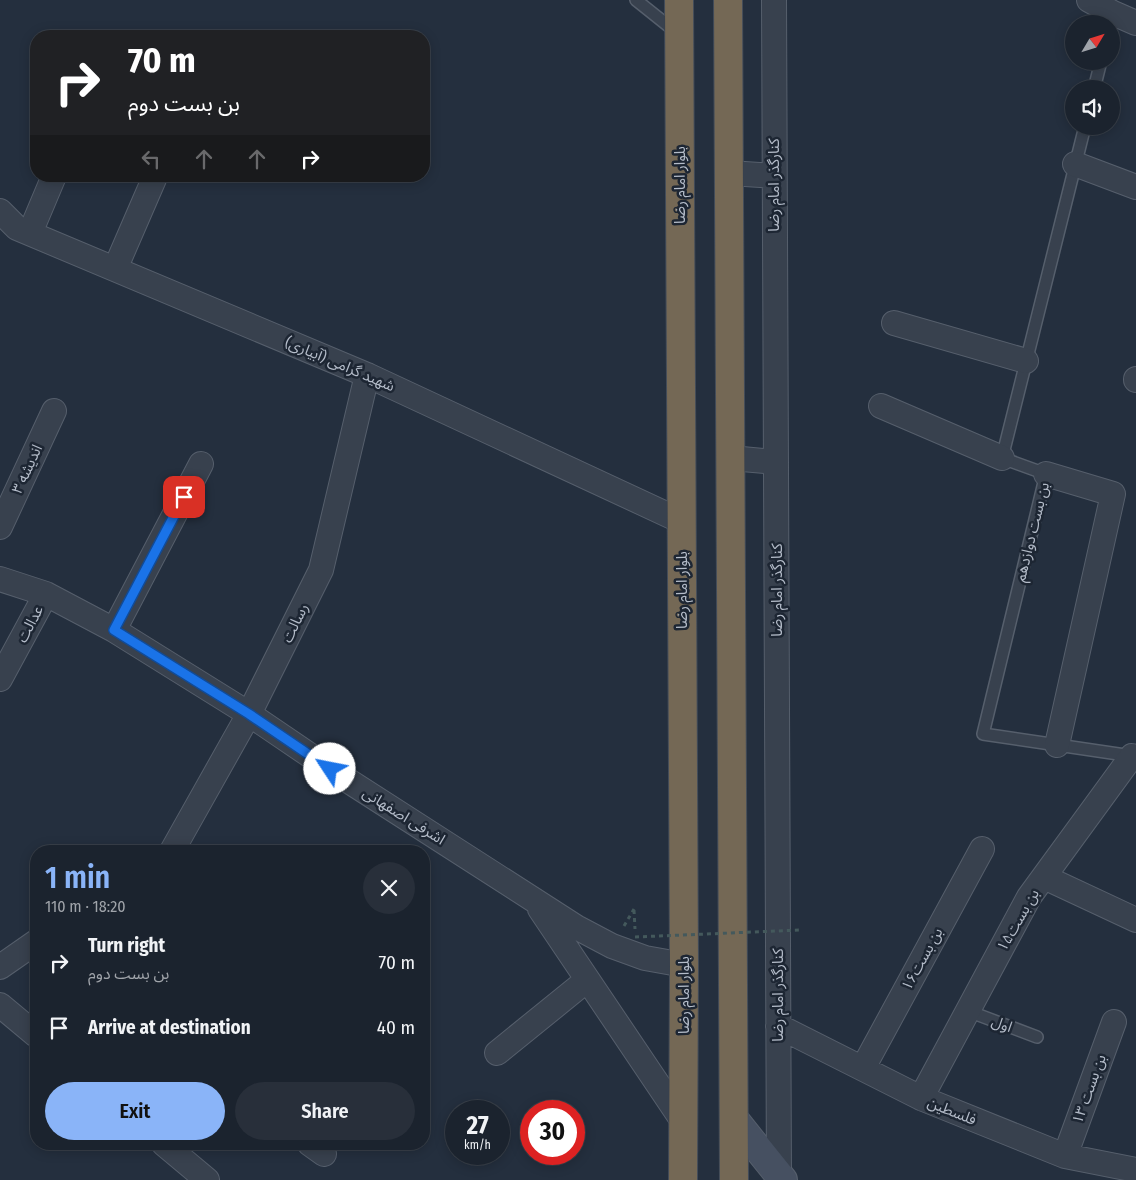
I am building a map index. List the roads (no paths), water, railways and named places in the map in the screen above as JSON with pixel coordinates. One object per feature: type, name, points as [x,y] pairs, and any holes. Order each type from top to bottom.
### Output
[{"type":"highway","name":"بلوار امام رضا","points":[[679,0],[684,965],[683,1180]]},
{"type":"highway","points":[[728,0],[734,1180]]},
{"type":"main road","points":[[734,1119],[780,1178]]},
{"type":"street","name":"کنارگذر امام رضا","points":[[774,0],[780,1178]]},
{"type":"street","points":[[1089,0],[1136,23]]},
{"type":"street","points":[[1075,164],[1136,186]]},
{"type":"street","points":[[729,173],[774,176]]},
{"type":"street","points":[[30,233],[51,182]]},
{"type":"street","points":[[115,268],[153,182]]},
{"type":"street","name":"شهید گرامی (آبیاری)","points":[[0,210],[17,228],[367,375],[681,521]]},
{"type":"street","points":[[894,324],[1026,361]]},
{"type":"street","name":"رسالت","points":[[175,845],[249,714],[320,570],[367,375]]},
{"type":"street","points":[[881,406],[1002,458]]},
{"type":"street","name":"اندیشه ۳","points":[[0,527],[54,411]]},
{"type":"street","points":[[731,458],[776,462]]},
{"type":"street","points":[[114,630],[201,464]]},
{"type":"street","points":[[1046,474],[1113,494],[1057,745]]},
{"type":"street","name":"اشرفی اصفهانی","points":[[0,579],[46,594],[114,630],[249,714],[330,769],[576,927],[612,946],[645,958],[684,965]]},
{"type":"street","name":"عدالت","points":[[0,679],[46,594]]},
{"type":"street","name":"بن بست۱۵","points":[[921,1098],[1029,897],[1134,757]]},
{"type":"street","name":"بن بست۱۶","points":[[863,1068],[982,849]]},
{"type":"street","points":[[1044,877],[1136,920]]},
{"type":"street","points":[[535,901],[682,1120]]},
{"type":"street","points":[[0,967],[30,948]]},
{"type":"street","points":[[496,1053],[587,980]]},
{"type":"street","points":[[0,1005],[30,1030]]},
{"type":"street","name":"بن بست ۱۳","points":[[1065,1156],[1114,1022]]},
{"type":"street","name":"فلسطین","points":[[778,1026],[921,1098],[1065,1156],[1136,1170]]},
{"type":"street","points":[[171,1150],[207,1180]]},
{"type":"lane","points":[[636,0],[679,34]]},
{"type":"lane","points":[[1002,458],[1082,135]]},
{"type":"lane","name":"بن بست دوازدهم","points":[[1002,458],[1046,474],[983,734],[1134,757]]},
{"type":"lane","name":"اول","points":[[968,1011],[1037,1037]]}]
